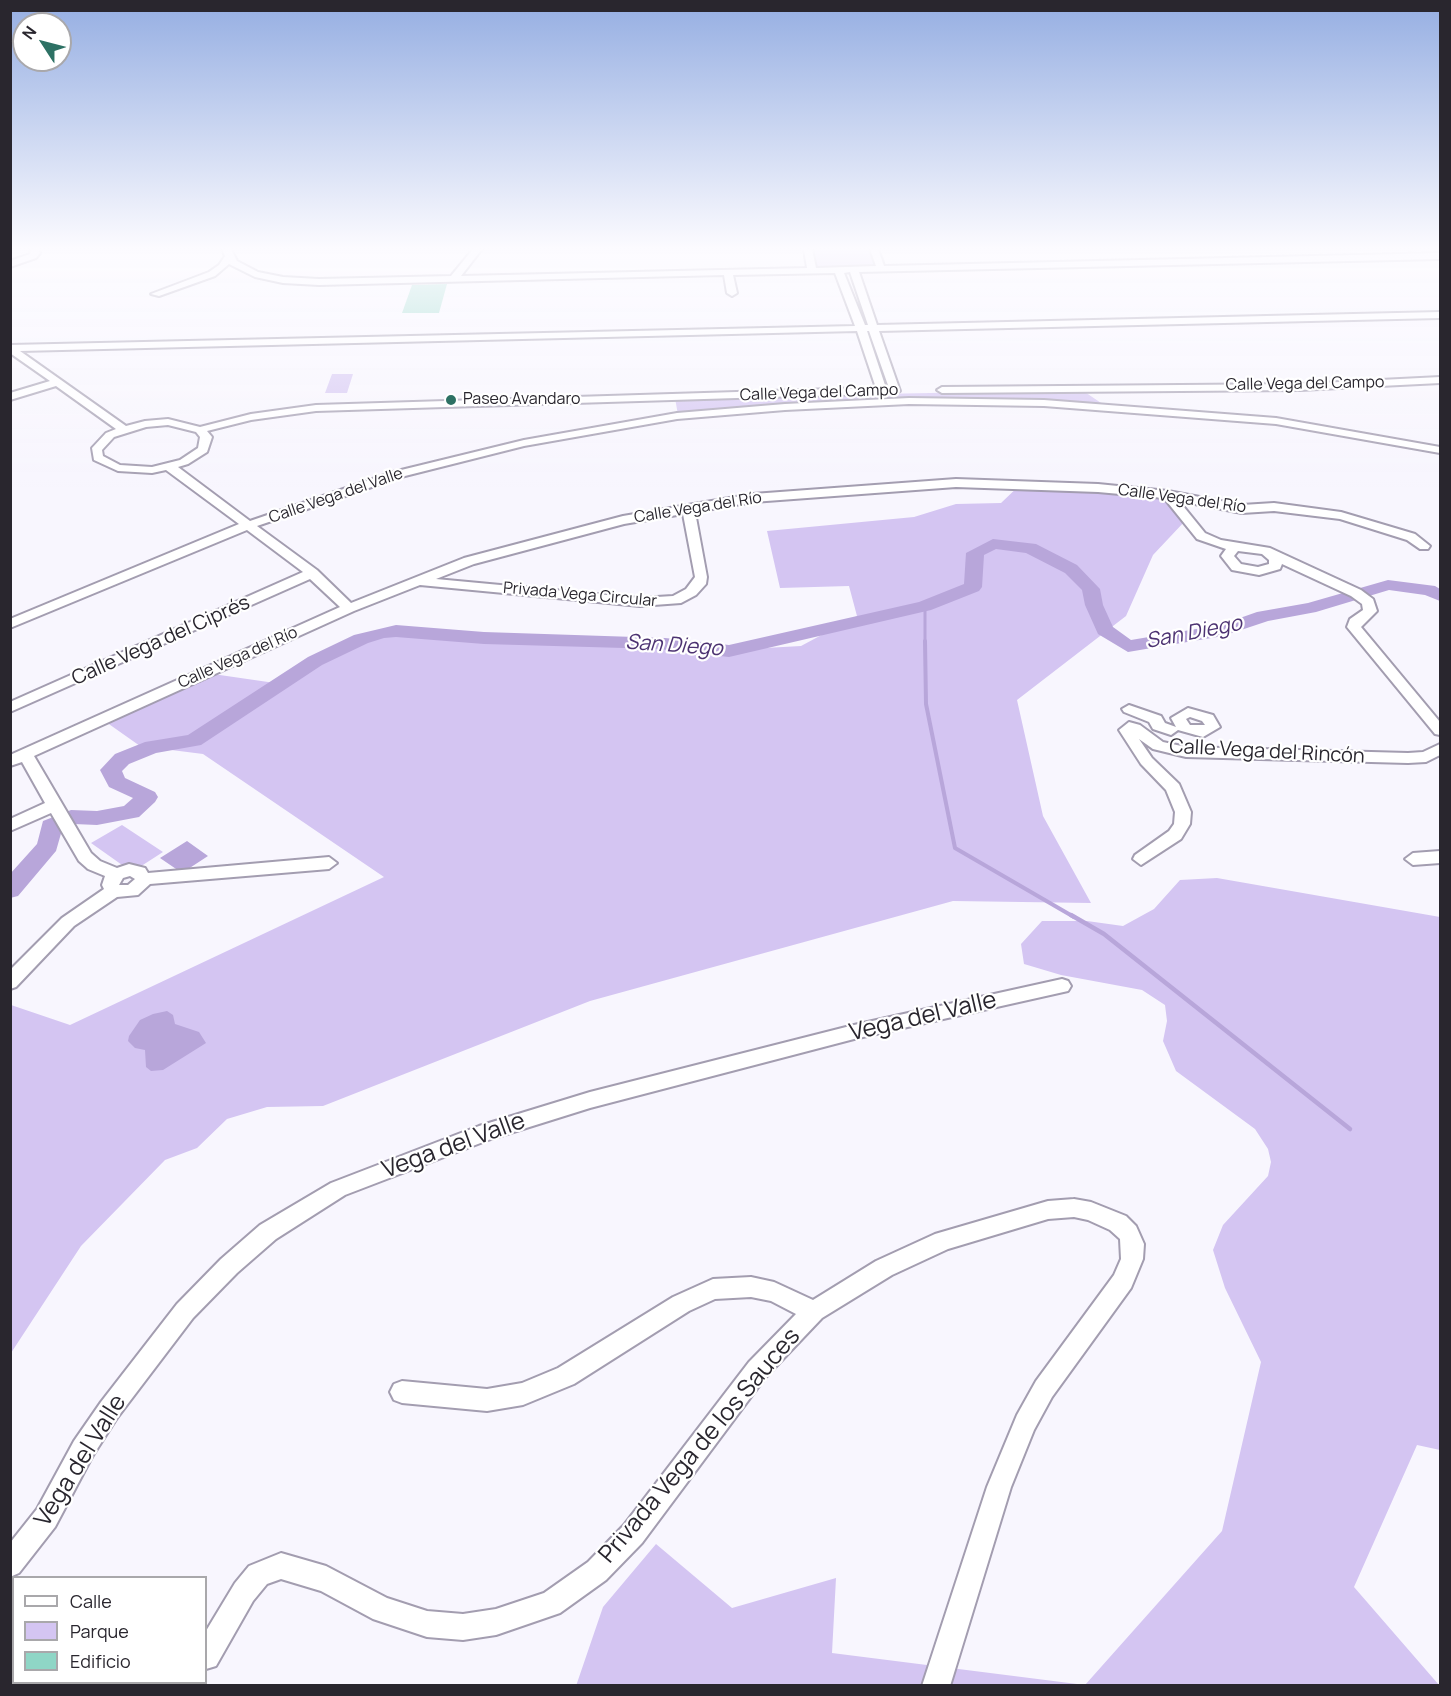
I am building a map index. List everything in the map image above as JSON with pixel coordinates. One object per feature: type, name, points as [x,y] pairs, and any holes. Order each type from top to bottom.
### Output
[{"type":"street","points":[[11,348],[855,328]]},
{"type":"street","points":[[861,328],[882,391]]},
{"type":"street","points":[[874,328],[895,391]]},
{"type":"street","points":[[11,348],[123,429]]},
{"type":"street","name":"Calle Vega del Campo","points":[[200,430],[251,417],[316,408],[882,391],[1090,387],[1300,387],[1440,380]]},
{"type":"street","points":[[10,397],[58,382]]},
{"type":"street","points":[[1090,387],[1106,406],[1276,421],[1440,450]]},
{"type":"street","points":[[673,398],[677,416]]},
{"type":"street","name":"Calle Vega del Campo","points":[[677,416],[785,406],[909,400],[1106,406]]},
{"type":"street","name":"Calle Vega del Valle","points":[[10,624],[246,526],[431,465],[524,443],[677,416]]},
{"type":"street","points":[[168,422],[200,430],[206,437],[207,443],[203,450],[170,467],[134,470],[105,464],[98,458],[96,450],[101,443],[123,429],[168,422]]},
{"type":"street","points":[[170,467],[246,526],[312,573],[349,608]]},
{"type":"street","name":"Calle Vega del Río","points":[[18,758],[349,608],[415,581],[515,547],[623,520],[688,509],[788,494],[956,483],[1098,488],[1168,495],[1229,507],[1274,507],[1341,516],[1411,537],[1424,546]]},
{"type":"street","points":[[1168,495],[1204,538],[1235,546],[1256,548],[1359,595],[1371,605],[1371,611],[1355,622],[1354,627],[1440,731]]},
{"type":"street","name":"Privada Vega Circular","points":[[415,581],[640,602],[676,600],[691,592],[699,584],[701,577],[688,509]]},
{"type":"street","points":[[1235,546],[1227,556],[1232,563],[1244,569],[1259,571],[1272,569],[1276,562],[1273,555]]},
{"type":"street","name":"Calle Vega del Ciprés","points":[[10,708],[312,573]]},
{"type":"street","points":[[1129,709],[1156,719],[1158,726],[1178,730],[1150,742]]},
{"type":"street","name":"Calle Vega del Rincón","points":[[1141,859],[1175,835],[1183,818],[1182,806],[1173,788],[1151,766],[1126,729],[1135,728],[1150,742],[1167,749],[1186,752],[1418,757],[1435,754],[1440,749]]},
{"type":"street","points":[[18,758],[56,804],[86,857],[115,883]]},
{"type":"street","points":[[10,826],[56,804]]},
{"type":"street","points":[[1413,859],[1440,857]]},
{"type":"street","points":[[10,982],[63,927],[115,883],[134,871],[144,879],[329,863]]},
{"type":"street","name":"Vega del Valle","points":[[10,1564],[46,1518],[83,1449],[103,1420],[185,1311],[229,1266],[268,1232],[338,1189],[486,1132],[590,1100],[854,1032],[1062,986]]},
{"type":"street","name":"Privada Vega de los Sauces","points":[[207,1654],[258,1575],[281,1566],[326,1579],[382,1610],[427,1624],[463,1627],[496,1622],[551,1604],[597,1571],[633,1534],[756,1370],[814,1311],[884,1268],[943,1241],[1048,1210],[1074,1208],[1104,1216],[1118,1223],[1128,1233],[1133,1245],[1132,1259],[1124,1281],[1044,1389],[1025,1423],[999,1487],[936,1686]]},
{"type":"street","points":[[402,1392],[487,1400],[523,1394],[566,1376],[681,1304],[713,1289],[751,1287],[774,1292],[814,1311]]},
{"type":"green space","points":[[332,374],[353,374],[347,393],[325,393]]},
{"type":"green space","points":[[1082,390],[1104,405],[925,399],[678,415],[675,398]]},
{"type":"green space","points":[[1022,483],[1167,498],[1185,521],[1153,555],[1126,616],[1017,700],[1043,816],[1091,903],[953,901],[590,1001],[323,1106],[267,1107],[227,1119],[197,1148],[165,1160],[81,1246],[11,1353],[11,1005],[70,1025],[384,877],[203,754],[140,746],[106,722],[206,673],[275,683],[360,637],[396,629],[485,637],[668,643],[668,645],[729,650],[801,646],[857,616],[849,586],[780,588],[767,531],[914,517],[956,504],[1001,503]]},
{"type":"green space","points":[[122,825],[163,852],[132,872],[91,843]]},
{"type":"green space","points":[[1217,878],[1440,917],[1440,1450],[1417,1445],[1354,1587],[1439,1685],[576,1686],[603,1607],[656,1544],[732,1608],[836,1578],[832,1653],[1085,1685],[1222,1531],[1261,1362],[1225,1288],[1213,1250],[1223,1225],[1268,1176],[1271,1162],[1268,1149],[1255,1129],[1176,1071],[1163,1041],[1167,1021],[1165,1005],[1142,990],[1061,975],[1024,964],[1021,944],[1042,921],[1087,921],[1123,926],[1154,909],[1180,880]]},
{"type":"shaded area","points":[[187,841],[208,856],[182,873],[160,858]]},
{"type":"shaded area","points":[[167,1011],[173,1015],[175,1024],[199,1032],[206,1043],[163,1070],[151,1071],[146,1067],[145,1050],[135,1048],[128,1041],[129,1036],[140,1020]]},
{"type":"waterway","name":"San Diego","points":[[10,890],[48,846],[51,826],[71,817],[97,818],[131,812],[147,797],[117,782],[111,770],[122,759],[152,747],[194,741],[315,661],[361,639],[383,633],[396,631],[484,638],[665,644],[666,646],[729,651],[925,606],[973,587],[975,553],[993,544],[1030,548],[1071,569],[1091,589],[1094,605],[1105,630],[1128,646],[1223,630],[1264,616],[1310,608],[1388,585],[1429,590],[1440,596]]},
{"type":"waterway","points":[[925,606],[925,641]]},
{"type":"waterway","points":[[925,641],[926,704],[955,848],[1074,917]]},
{"type":"waterway","points":[[1071,915],[1104,934],[1350,1129]]},
{"type":"place","name":"Paseo Avandaro","points":[[451,400]]}]
